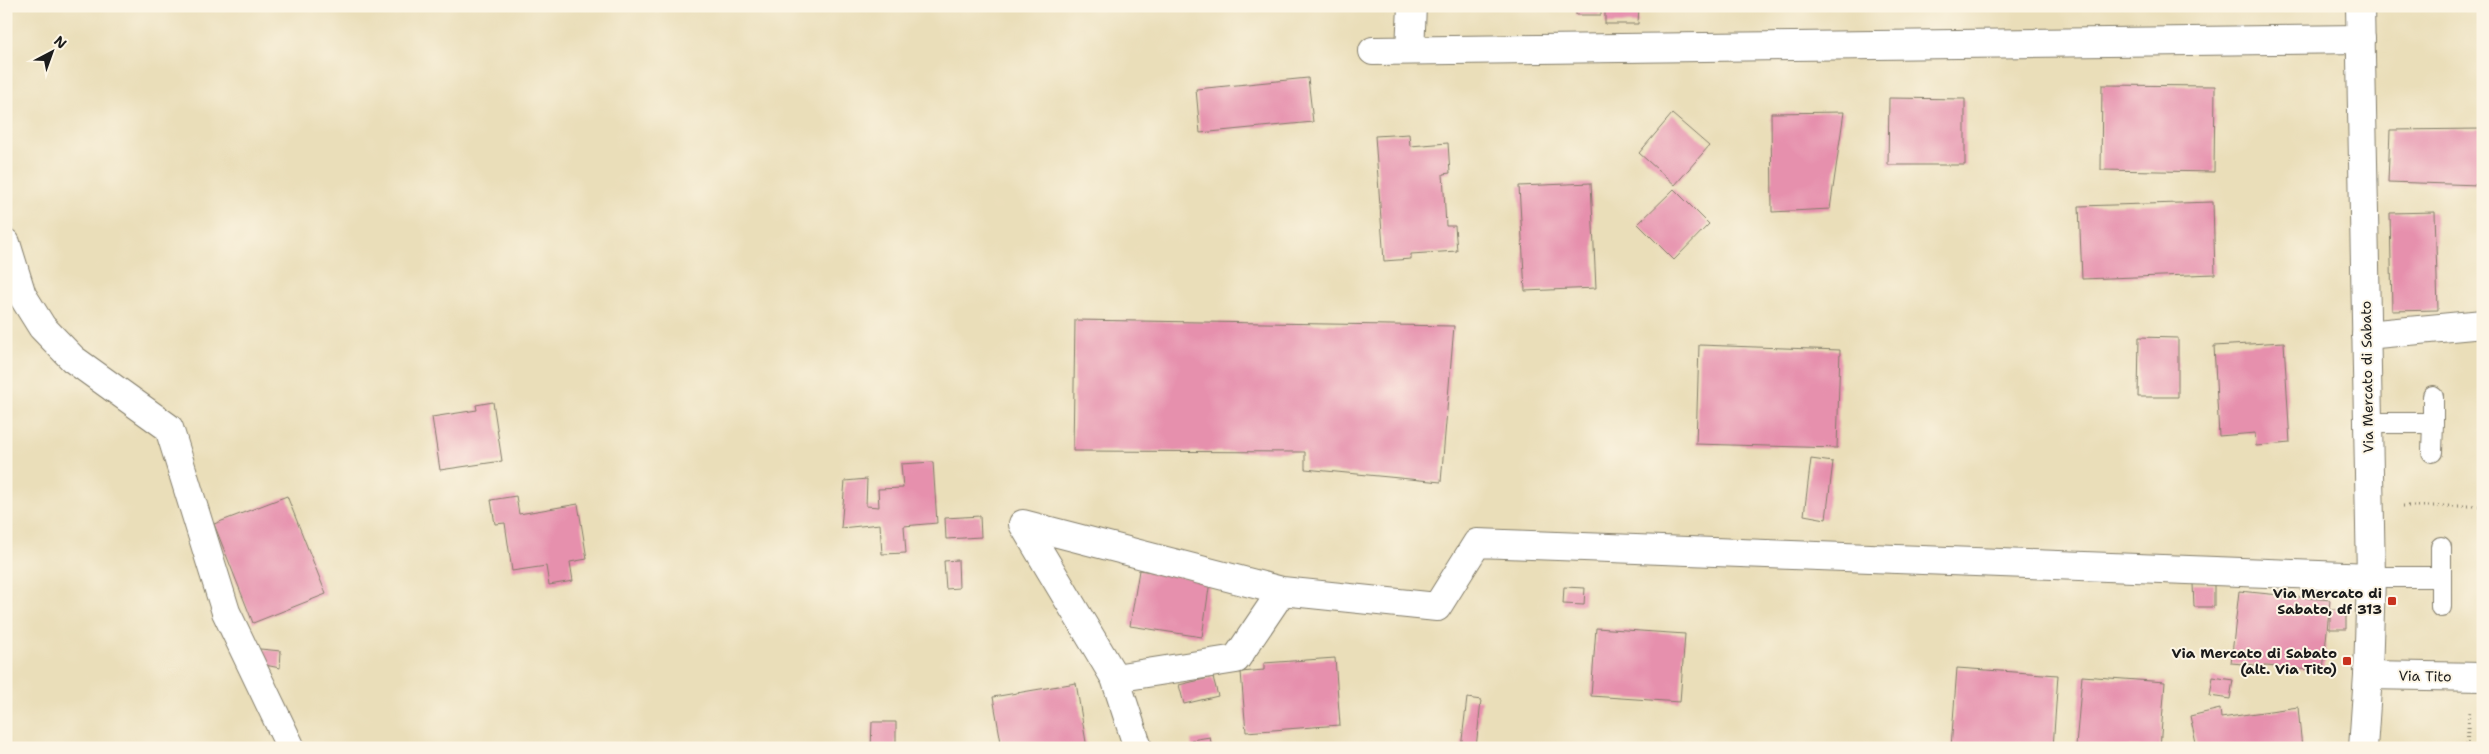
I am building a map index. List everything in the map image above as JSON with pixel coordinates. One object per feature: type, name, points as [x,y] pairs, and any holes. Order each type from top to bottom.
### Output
[{"type":"street","points":[[1410,50],[1412,6]]},
{"type":"street","name":"Via Mercato di Sabato","points":[[2360,6],[2371,577],[2368,674],[2362,748]]},
{"type":"street","points":[[1373,51],[2361,39]]},
{"type":"street","points":[[6,243],[22,295],[42,327],[73,359],[169,428],[226,612],[291,748]]},
{"type":"street","points":[[2366,335],[2483,324]]},
{"type":"street","points":[[1138,748],[1116,678],[1023,524],[1282,591],[1437,607],[1477,543],[2371,577]]},
{"type":"street","points":[[1116,678],[1236,659],[1282,591]]},
{"type":"street","name":"Via Tito","points":[[2368,674],[2483,677]]},
{"type":"lane","points":[[2432,452],[2433,396]]},
{"type":"lane","points":[[2368,424],[2433,423]]},
{"type":"lane","points":[[2441,547],[2441,608]]},
{"type":"lane","points":[[2371,577],[2440,577]]},
{"type":"path","points":[[2482,368],[2483,421]]},
{"type":"path","points":[[2369,506],[2483,506]]},
{"type":"building","points":[[1576,6],[1601,6],[1601,15],[1576,15]]},
{"type":"building","points":[[1605,6],[1639,6],[1638,24],[1605,24]]},
{"type":"building","points":[[1308,78],[1313,122],[1200,133],[1196,89]]},
{"type":"building","points":[[2102,85],[2215,86],[2214,172],[2101,170]]},
{"type":"building","points":[[1889,98],[1965,99],[1965,165],[1888,165]]},
{"type":"building","points":[[1844,112],[1830,209],[1772,212],[1771,113]]},
{"type":"building","points":[[1672,114],[1709,146],[1675,185],[1639,153]]},
{"type":"building","points":[[2483,129],[2483,191],[2479,191],[2479,185],[2388,182],[2390,130]]},
{"type":"building","points":[[1409,134],[1410,146],[1448,143],[1450,173],[1443,174],[1446,226],[1455,226],[1457,251],[1411,254],[1411,259],[1384,261],[1375,136]]},
{"type":"building","points":[[1591,183],[1596,288],[1525,291],[1519,186]]},
{"type":"building","points":[[1674,189],[1709,224],[1674,260],[1638,224]]},
{"type":"building","points":[[2213,202],[2215,274],[2082,279],[2079,206]]},
{"type":"building","points":[[2435,212],[2438,310],[2392,311],[2390,213]]},
{"type":"building","points":[[1075,320],[1454,326],[1441,482],[1305,469],[1305,452],[1073,451]]},
{"type":"building","points":[[2139,337],[2178,338],[2178,397],[2138,397]]},
{"type":"building","points":[[2284,342],[2290,443],[2256,446],[2255,433],[2219,436],[2214,346]]},
{"type":"building","points":[[1699,345],[1840,350],[1837,448],[1696,444]]},
{"type":"building","points":[[493,402],[502,461],[440,470],[432,417],[477,410],[476,405]]},
{"type":"building","points":[[1811,459],[1833,462],[1826,519],[1804,515]]},
{"type":"building","points":[[933,462],[937,523],[904,526],[906,553],[882,554],[880,524],[841,528],[845,481],[867,479],[866,506],[879,507],[878,489],[903,488],[901,464]]},
{"type":"building","points":[[287,496],[326,594],[253,623],[214,524]]},
{"type":"building","points":[[516,496],[519,514],[578,504],[587,559],[570,562],[573,581],[549,585],[546,566],[512,571],[505,523],[495,524],[491,500]]},
{"type":"building","points":[[980,516],[981,537],[946,539],[945,518]]},
{"type":"building","points":[[958,560],[959,588],[946,589],[944,561]]},
{"type":"building","points":[[1139,570],[1210,581],[1202,637],[1130,626]]},
{"type":"building","points":[[2193,584],[2214,584],[2214,607],[2194,607]]},
{"type":"building","points":[[1564,587],[1585,588],[1584,605],[1563,604]]},
{"type":"building","points":[[2239,591],[2330,600],[2323,671],[2231,663]]},
{"type":"building","points":[[2330,609],[2346,609],[2346,629],[2330,629]]},
{"type":"building","points":[[1596,628],[1685,634],[1680,702],[1591,696]]},
{"type":"building","points":[[250,648],[281,651],[280,668],[255,663]]},
{"type":"building","points":[[1335,658],[1340,725],[1246,732],[1241,672],[1264,670],[1264,663]]},
{"type":"building","points":[[1957,668],[2058,675],[2053,748],[1951,748]]},
{"type":"building","points":[[2082,676],[2165,682],[2160,748],[2076,746]]},
{"type":"building","points":[[1213,677],[1218,696],[1184,704],[1179,685]]},
{"type":"building","points":[[2213,677],[2233,680],[2230,699],[2210,696]]},
{"type":"building","points":[[1076,683],[1087,748],[1002,748],[993,697]]},
{"type":"building","points":[[1467,698],[1481,700],[1476,748],[1461,748]]},
{"type":"building","points":[[2298,707],[2302,748],[2197,748],[2190,716],[2220,709],[2221,718]]},
{"type":"building","points":[[872,722],[896,722],[896,748],[871,748]]},
{"type":"building","points":[[1210,737],[1212,748],[1192,748],[1191,740]]},
{"type":"building","points":[[1669,744],[1685,747],[1685,748],[1668,748]]},
{"type":"place","name":"Via Mercato di Sabato, df 313","points":[[2392,601]]},
{"type":"place","name":"Via Mercato di Sabato (alt. Via Tito)","points":[[2347,661]]}]
